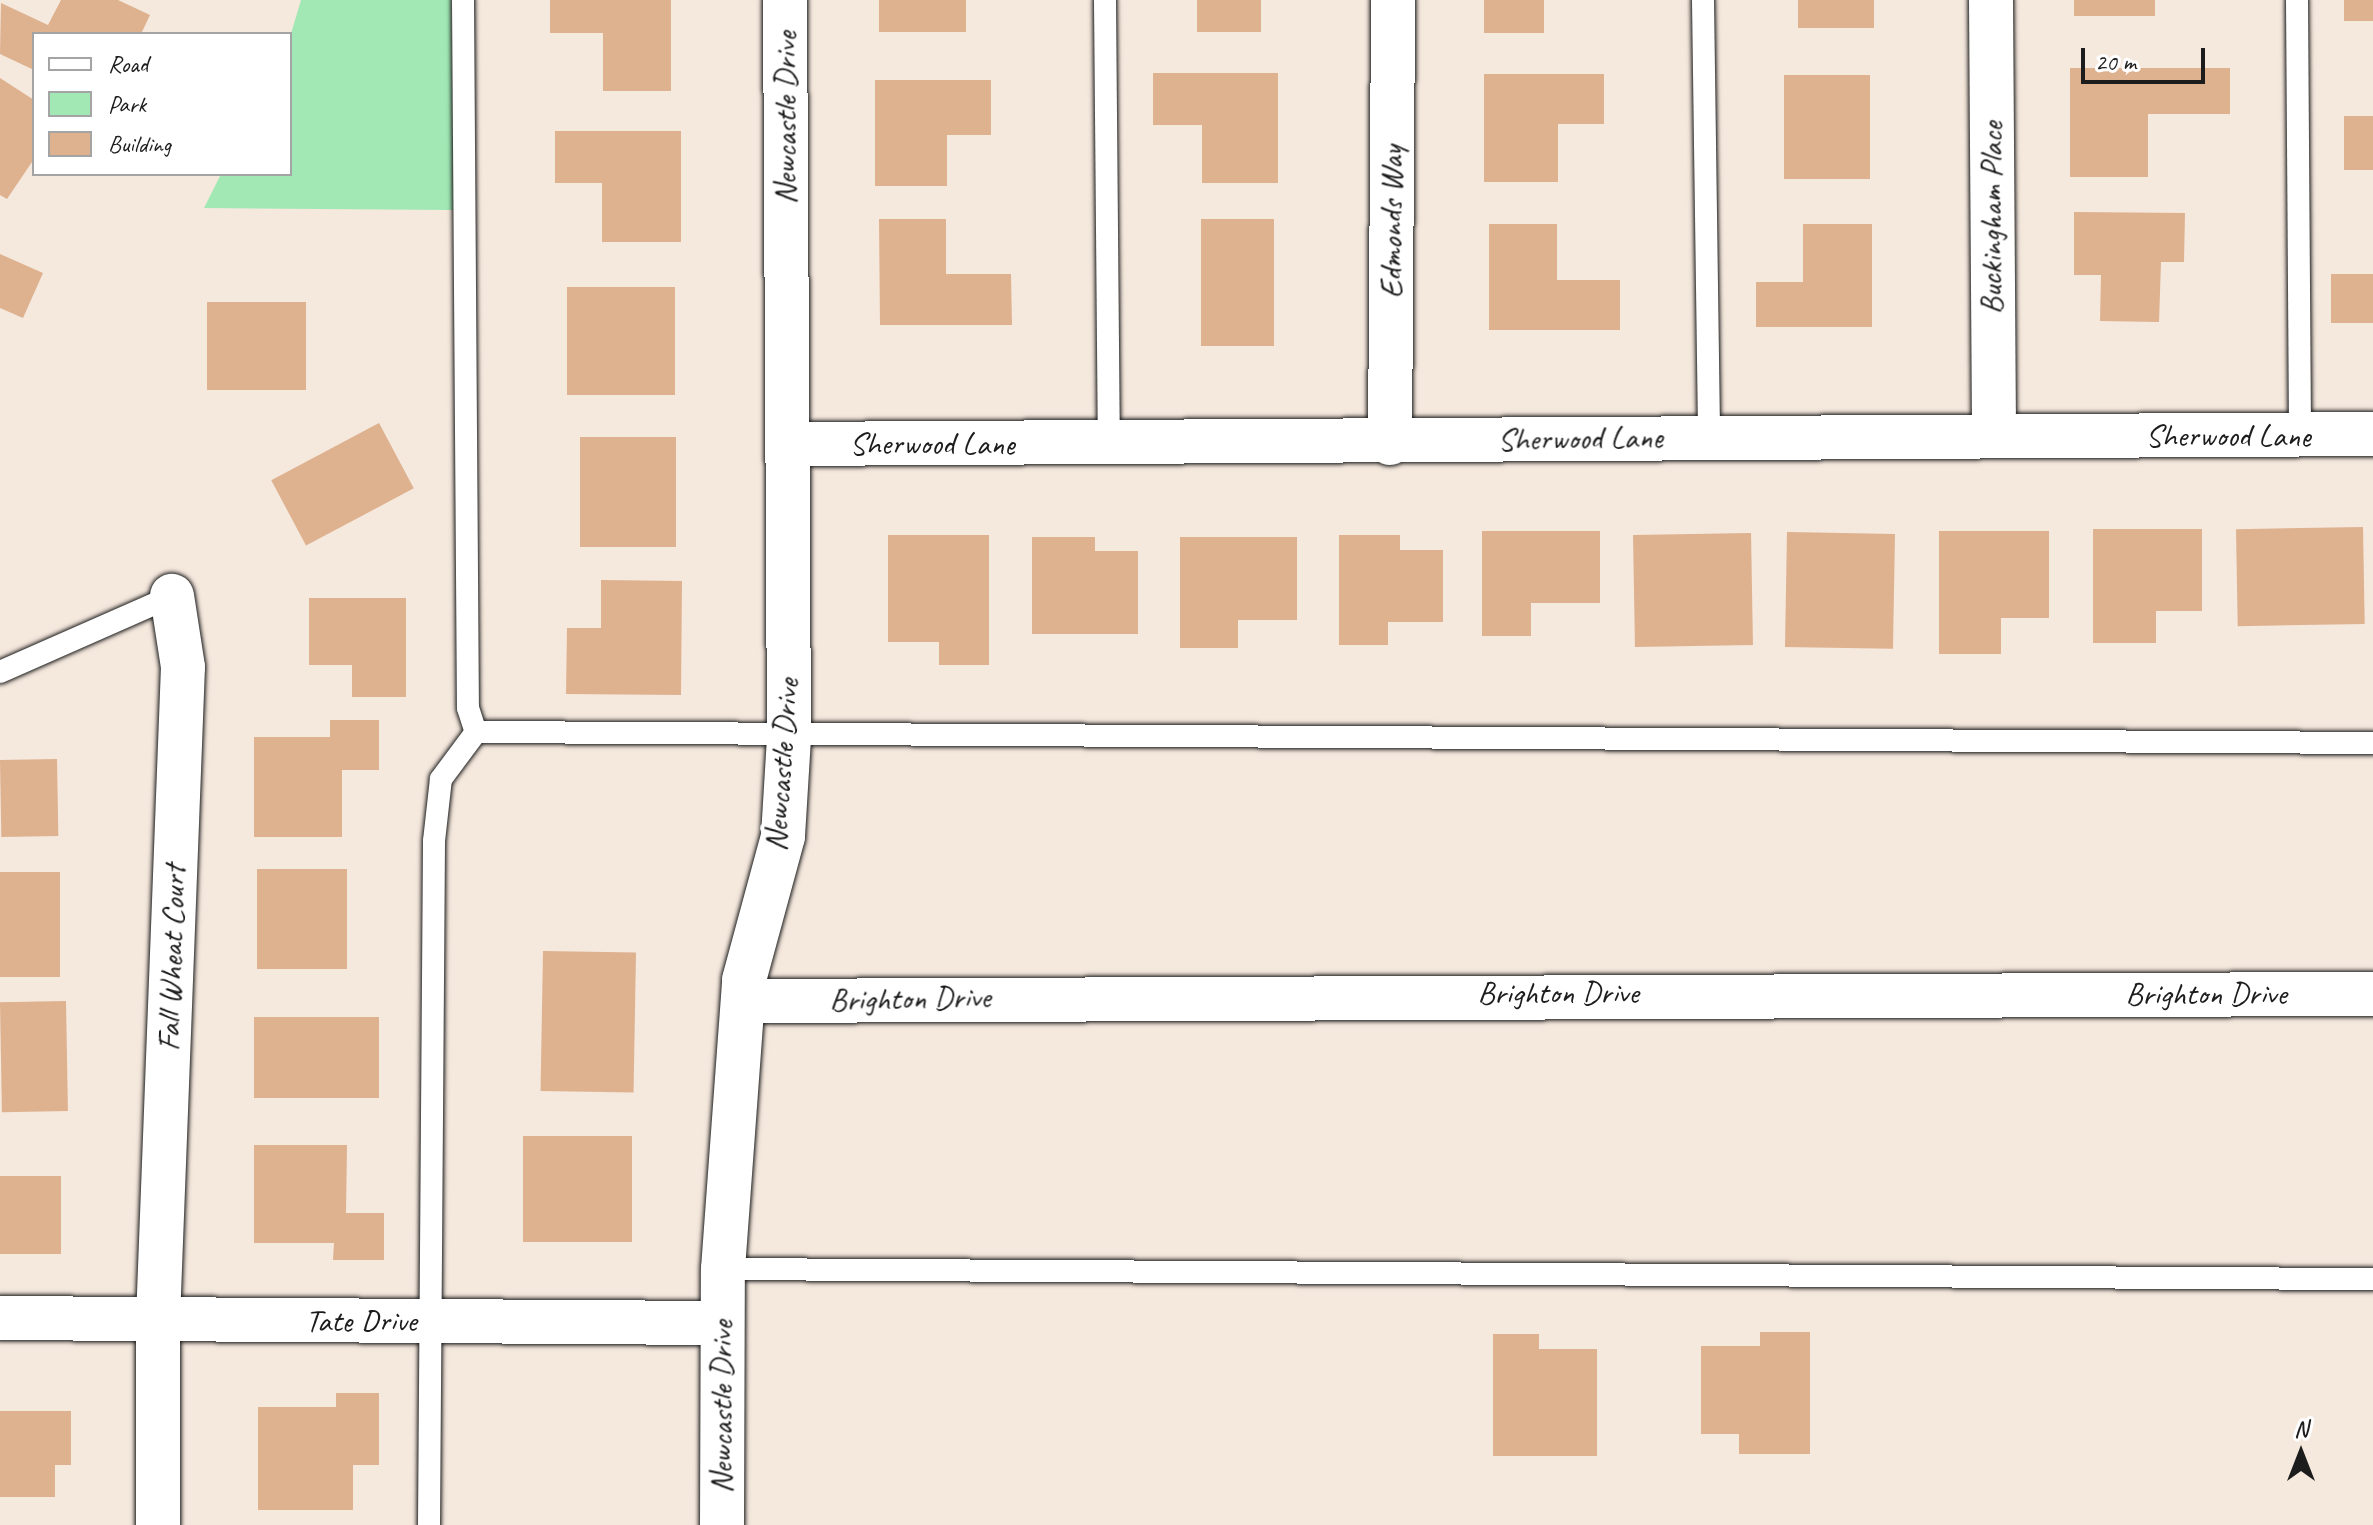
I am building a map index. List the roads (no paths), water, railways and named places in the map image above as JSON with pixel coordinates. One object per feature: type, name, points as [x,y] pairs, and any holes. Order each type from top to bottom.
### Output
[{"type":"street","name":"Newcastle Drive","points":[[722,1525],[723,1269],[743,1001],[783,836],[789,737],[785,0]]},
{"type":"street","name":"Edmonds Way","points":[[1390,443],[1393,0]]},
{"type":"street","name":"Buckingham Place","points":[[1991,0],[1994,436]]},
{"type":"street","name":"Sherwood Lane","points":[[787,444],[1390,443],[1709,436],[2373,434]]},
{"type":"street","name":"Fall Wheat Court","points":[[158,1525],[158,1320],[183,667],[172,596]]},
{"type":"street","name":"Brighton Drive","points":[[743,1001],[2373,994]]},
{"type":"street","name":"Tate Drive","points":[[0,1318],[721,1323]]},
{"type":"lane","points":[[463,0],[468,708],[476,732]]},
{"type":"lane","points":[[1105,0],[1109,443]]},
{"type":"lane","points":[[1703,0],[1709,436]]},
{"type":"lane","points":[[2297,0],[2300,436]]},
{"type":"lane","points":[[0,672],[172,596]]},
{"type":"lane","points":[[476,732],[789,737],[2373,743]]},
{"type":"lane","points":[[429,1525],[426,1321],[434,1229],[434,841],[441,779],[476,732]]},
{"type":"lane","points":[[723,1269],[2373,1279]]}]
